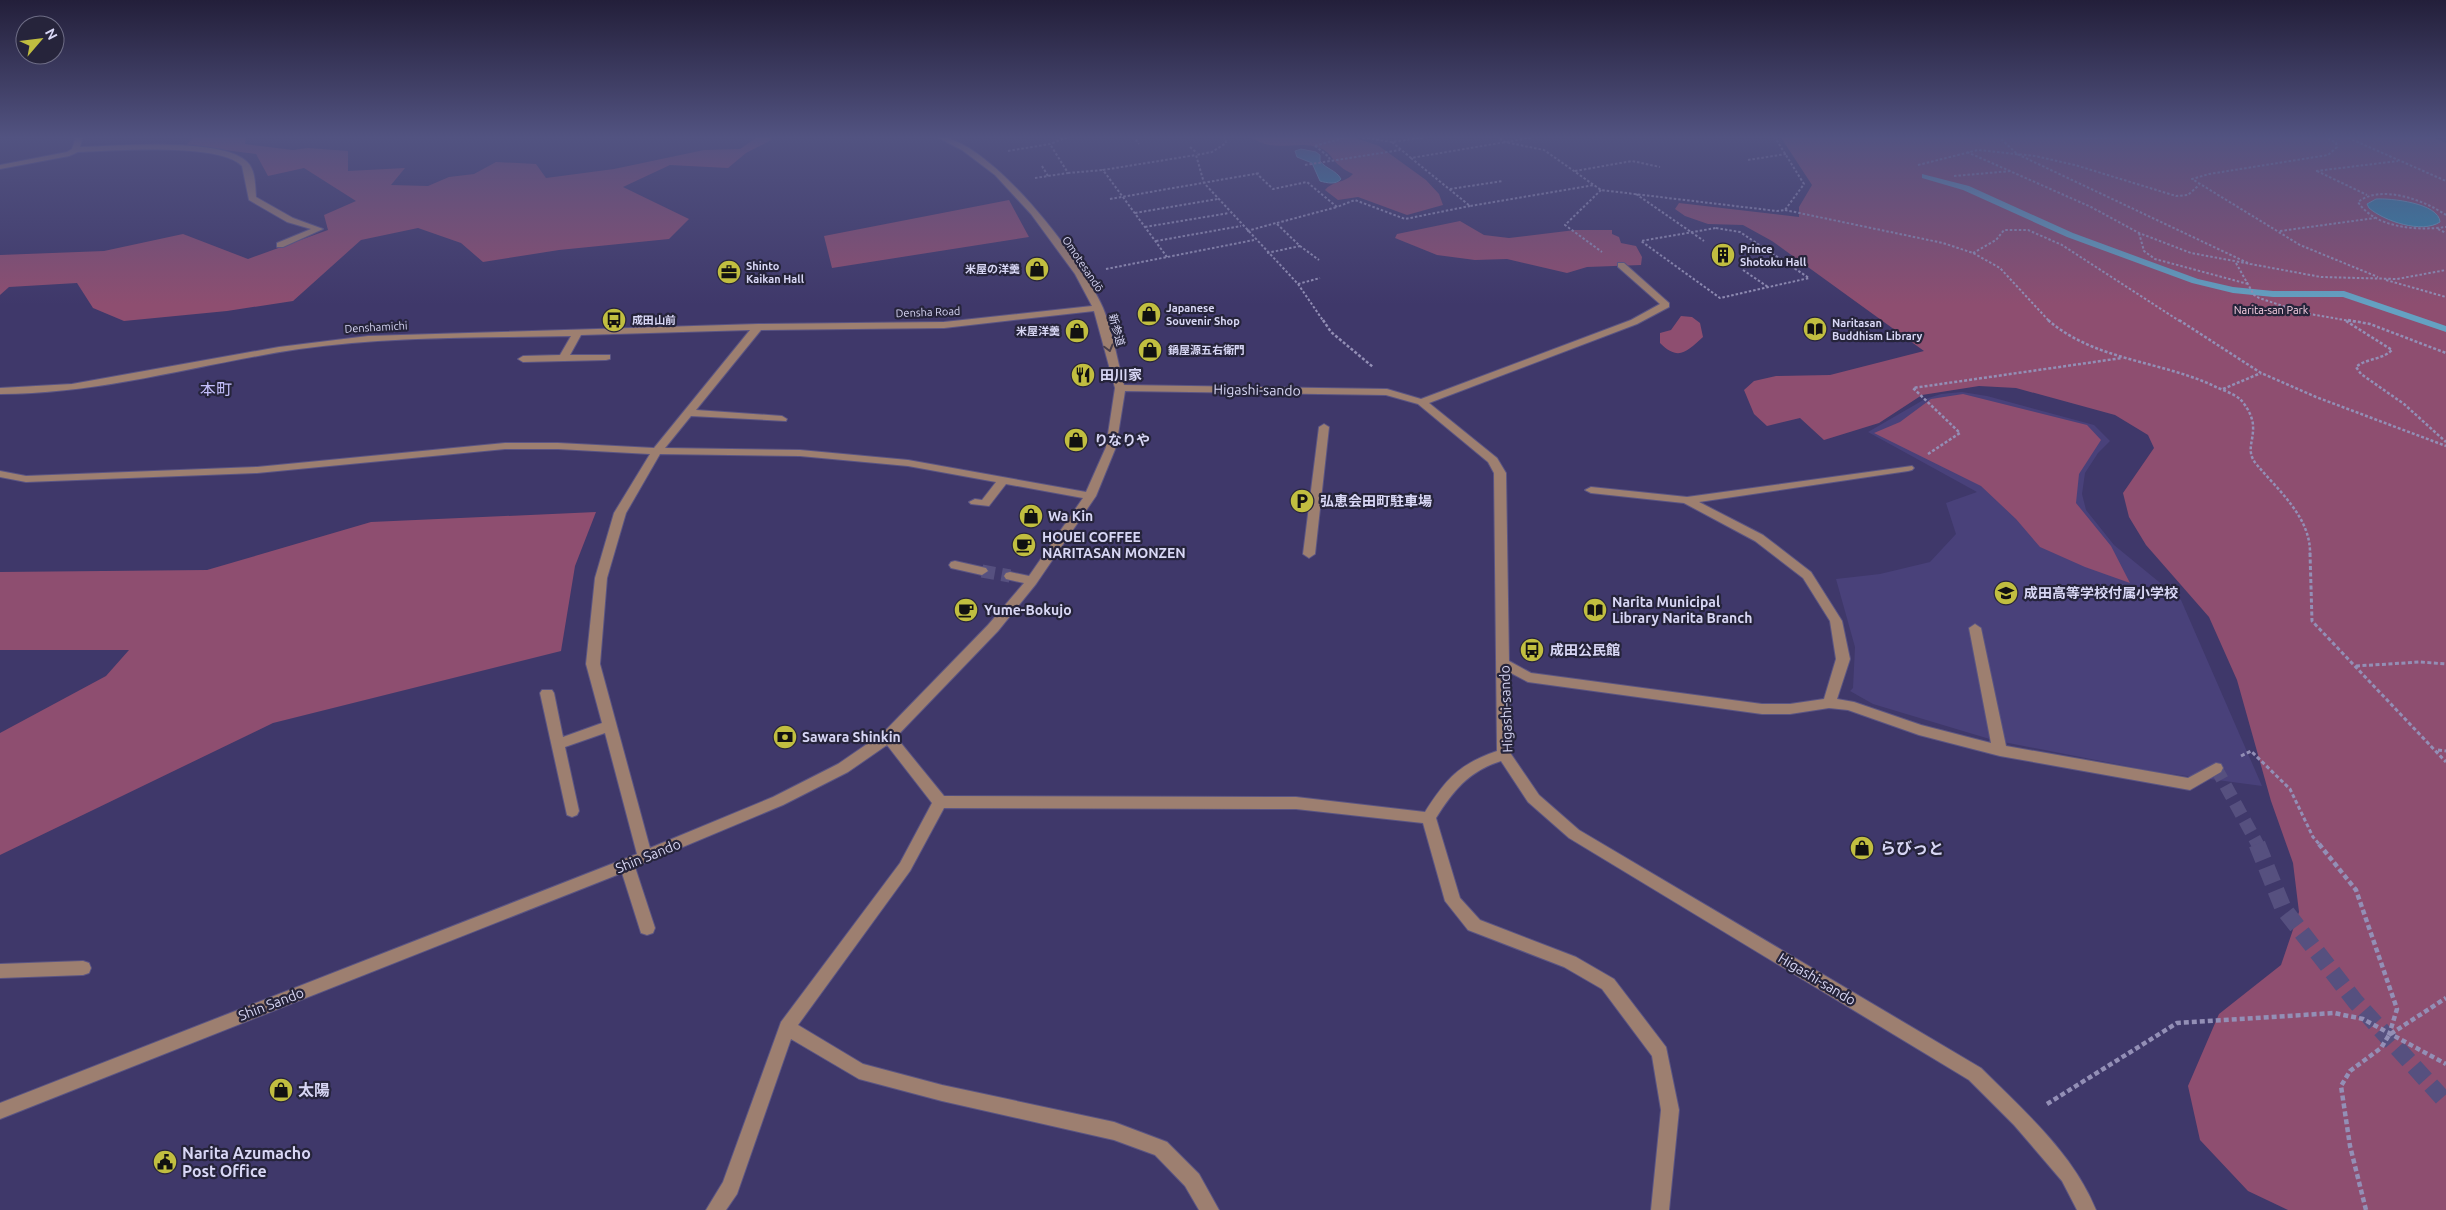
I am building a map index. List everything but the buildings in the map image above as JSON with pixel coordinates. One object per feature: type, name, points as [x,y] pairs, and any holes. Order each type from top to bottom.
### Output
[{"type":"street","points":[[251,192],[252,198],[290,220],[319,228],[280,245]]},
{"type":"street","name":"Omotesandō","points":[[1017,192],[1034,212],[1078,274],[1098,308]]},
{"type":"street","points":[[1422,402],[1634,322],[1666,305],[1620,265]]},
{"type":"street","name":"Densha Road","points":[[758,327],[944,325],[1098,308]]},
{"type":"street","name":"新参道","points":[[1098,308],[1120,388]]},
{"type":"street","points":[[645,857],[593,664],[601,583],[620,513],[657,451],[758,327]]},
{"type":"street","name":"Denshamichi","points":[[0,391],[45,391],[96,385],[246,355],[324,342],[758,327]]},
{"type":"street","points":[[563,358],[578,332]]},
{"type":"street","points":[[522,359],[606,357]]},
{"type":"street","name":"Higashi-sando","points":[[1120,388],[1387,392],[1422,402],[1479,448],[1493,460],[1500,473],[1505,664],[1504,754],[1521,785],[1538,806],[1574,834],[1975,1074],[2020,1119],[2068,1175],[2087,1210]]},
{"type":"street","name":"Shin Sando","points":[[0,1111],[626,865],[778,801],[842,768],[888,737],[993,628],[1032,581],[1090,496],[1111,447],[1120,388]]},
{"type":"street","points":[[687,413],[782,419]]},
{"type":"street","points":[[1309,554],[1324,427]]},
{"type":"street","points":[[0,474],[26,479],[257,470],[505,446],[657,451],[800,452],[908,463],[1090,496]]},
{"type":"street","points":[[1591,490],[1687,500],[1908,468]]},
{"type":"street","points":[[974,502],[986,504],[1003,480]]},
{"type":"street","points":[[1687,500],[1759,538],[1807,575],[1836,622],[1843,659],[1829,703]]},
{"type":"street","points":[[955,565],[982,571]]},
{"type":"street","points":[[1010,576],[1032,581]]},
{"type":"street","points":[[1975,628],[2000,751]]},
{"type":"street","points":[[1505,664],[1528,677],[1762,709],[1790,709],[1829,703],[1849,705],[1919,730],[2000,751],[2190,784],[2216,768]]},
{"type":"street","points":[[547,693],[572,811]]},
{"type":"street","points":[[558,744],[610,726]]},
{"type":"street","points":[[888,737],[940,802]]},
{"type":"street","points":[[1504,754],[1478,762],[1451,782],[1429,818],[1453,901],[1474,925],[1570,962],[1608,984],[1660,1053],[1670,1110],[1660,1210]]},
{"type":"street","points":[[940,802],[1296,803],[1429,818]]},
{"type":"street","points":[[715,1210],[730,1187],[787,1027],[906,867],[940,802]]},
{"type":"street","points":[[626,865],[647,928]]},
{"type":"street","points":[[0,971],[83,968]]},
{"type":"street","points":[[787,1027],[859,1070],[942,1093],[1114,1131],[1161,1148],[1192,1180],[1210,1210]]},
{"type":"path","points":[[1119,192],[1167,257]]},
{"type":"path","points":[[1110,199],[1149,192]]},
{"type":"path","points":[[1212,192],[1298,284],[1331,332],[1389,380],[1387,392]]},
{"type":"path","points":[[1321,192],[1337,206]]},
{"type":"path","points":[[1454,192],[1470,206]]},
{"type":"path","points":[[1247,230],[1355,200],[1405,219],[1551,192]]},
{"type":"path","points":[[1598,192],[1564,226],[1620,265]]},
{"type":"path","points":[[1623,192],[1777,211],[1786,210],[1943,243],[1973,253],[2000,268],[2010,276],[2050,322],[2091,346],[2123,358],[2202,380],[2223,388],[2239,398],[2248,411],[2253,426],[2250,440],[2252,458],[2297,512],[2310,540],[2309,571],[2312,621],[2438,750],[2446,762]]},
{"type":"path","points":[[1786,210],[1798,192]]},
{"type":"path","points":[[2059,192],[2139,232],[2191,253],[2236,263],[2321,277],[2397,278],[2446,270]]},
{"type":"path","points":[[2099,192],[2258,267]]},
{"type":"path","points":[[2164,192],[2176,196],[2188,195],[2191,192]]},
{"type":"path","points":[[2212,192],[2300,245],[2382,278],[2446,297]]},
{"type":"path","points":[[2361,192],[2368,196]]},
{"type":"path","points":[[1636,194],[1704,241]]},
{"type":"path","points":[[2446,215],[2434,207],[2407,198],[2368,196],[2360,198],[2358,202],[2359,207],[2376,218],[2408,227],[2438,229],[2446,227]]},
{"type":"path","points":[[1135,214],[1218,199]]},
{"type":"path","points":[[1145,227],[1230,212]]},
{"type":"path","points":[[2279,232],[2376,218]]},
{"type":"path","points":[[1276,223],[1300,246],[1319,260]]},
{"type":"path","points":[[1156,241],[1242,226]]},
{"type":"path","points":[[1716,228],[1740,232],[1809,278],[1720,298],[1641,241],[1690,232],[1716,228]]},
{"type":"path","points":[[2438,229],[2446,233]]},
{"type":"path","points":[[1973,253],[1996,240],[2004,230],[2028,230],[2062,245],[2261,373],[2316,397],[2446,446]]},
{"type":"path","points":[[2139,232],[2144,251],[2155,259],[2248,284]]},
{"type":"path","points":[[1078,274],[1255,239]]},
{"type":"path","points":[[1267,253],[1300,246]]},
{"type":"path","points":[[2236,263],[2254,295],[2285,308],[2370,324],[2432,350],[2446,353]]},
{"type":"path","points":[[1743,270],[1768,287]]},
{"type":"path","points":[[1298,284],[1320,278]]},
{"type":"path","points":[[2344,320],[2392,350],[2387,356],[2360,362],[2356,367],[2361,374],[2404,404],[2446,442]]},
{"type":"path","points":[[1908,468],[1960,433],[1913,388],[2123,358]]},
{"type":"path","points":[[2223,388],[2261,373]]},
{"type":"path","points":[[2355,666],[2420,662],[2446,664]]},
{"type":"path","points":[[2438,750],[2446,752]]},
{"type":"path","points":[[2216,768],[2251,751],[2290,790],[2313,838],[2356,890],[2397,1009],[2389,1034],[2381,1048],[2350,1071],[2341,1086],[2350,1146],[2366,1210]]},
{"type":"path","points":[[2389,1034],[2446,998]]},
{"type":"path","points":[[2038,1110],[2177,1023],[2334,1013],[2363,1019],[2446,1064]]},
{"type":"shaded area","name":"成田高等学校付属小学校","points":[[1962,392],[1987,396],[2094,425],[2110,441],[2098,453],[2085,473],[2082,494],[2086,510],[2114,545],[2181,600],[2262,786],[2157,772],[1993,740],[1873,704],[1850,691],[1853,688],[1855,647],[1836,579],[1880,574],[1930,562],[1956,534],[1946,503],[1977,492],[1868,432],[1925,399],[1941,394]]},
{"type":"green space","points":[[343,192],[634,192],[689,219],[669,239],[559,250],[483,262],[461,243],[418,228],[361,240],[293,301],[227,311],[124,321],[93,308],[77,283],[9,287],[0,295],[0,255],[104,251],[183,234],[248,259],[328,230],[324,215],[356,201]]},
{"type":"green space","points":[[1328,192],[1438,192],[1443,205],[1407,215],[1358,197],[1338,200]]},
{"type":"green space","name":"Narita-san Park","points":[[1808,192],[2446,192],[2446,1210],[2288,1210],[2248,1191],[2200,1140],[2188,1086],[2219,1014],[2281,965],[2299,912],[2293,863],[2271,801],[2237,680],[2209,617],[2146,545],[2129,517],[2123,493],[2154,448],[2148,435],[2115,415],[2016,388],[1979,386],[1922,395],[1879,423],[1824,440],[1800,418],[1767,426],[1754,414],[1744,390],[1754,381],[1776,376],[1830,375],[1924,351],[1772,241],[1743,225],[1708,224],[1685,216],[1675,209],[1679,203],[1799,217],[1799,207]]},
{"type":"green space","points":[[1009,200],[1029,237],[832,268],[824,236]]},
{"type":"green space","points":[[1460,221],[1484,235],[1509,238],[1575,230],[1612,230],[1612,234],[1619,237],[1621,243],[1636,246],[1642,257],[1641,265],[1587,267],[1567,273],[1507,259],[1475,260],[1437,255],[1395,238],[1397,234]]},
{"type":"green space","points":[[1681,316],[1692,317],[1700,323],[1703,337],[1692,347],[1678,353],[1672,352],[1660,343],[1660,333],[1671,330]]},
{"type":"green space","points":[[1963,394],[2087,425],[2101,440],[2079,474],[2076,503],[2111,546],[2130,583],[2085,567],[2040,547],[2016,519],[1981,486],[1874,433],[1900,422],[1931,399]]},
{"type":"green space","points":[[596,512],[575,566],[561,651],[273,723],[0,855],[0,733],[106,676],[129,650],[0,650],[0,572],[207,570],[371,522]]},
{"type":"water","points":[[2376,199],[2402,201],[2423,206],[2432,210],[2438,216],[2440,222],[2423,227],[2393,221],[2369,208],[2367,204]]},
{"type":"waterway","points":[[1976,192],[2070,235],[2195,281],[2233,290],[2273,294],[2344,294],[2446,329]]},
{"type":"tunnel","points":[[982,571],[1010,576]]},
{"type":"tunnel","points":[[2216,768],[2258,845]]},
{"type":"tunnel","points":[[2257,844],[2283,908],[2355,1001],[2446,1102]]},
{"type":"place","name":"Prince Shotoku Hall","points":[[1723,255]]},
{"type":"place","name":"米屋の洋羹","points":[[1037,269]]},
{"type":"place","name":"Shinto Kaikan Hall","points":[[729,272]]},
{"type":"place","name":"Japanese Souvenir Shop","points":[[1149,314]]},
{"type":"place","name":"成田山前","points":[[614,320]]},
{"type":"place","name":"Naritasan Buddhism Library","points":[[1815,329]]},
{"type":"place","name":"米屋洋羹","points":[[1077,331]]},
{"type":"place","name":"鍋屋源五右衛門","points":[[1150,350]]},
{"type":"place","name":"田川家","points":[[1083,375]]},
{"type":"place","name":"りなりや","points":[[1076,440]]},
{"type":"place","name":"弘恵会田町駐車場","points":[[1302,501]]},
{"type":"place","name":"Wa Kin","points":[[1031,516]]},
{"type":"place","name":"HOUEI COFFEE NARITASAN MONZEN","points":[[1024,545]]},
{"type":"place","name":"成田高等学校付属小学校","points":[[2006,593]]},
{"type":"place","name":"Yume-Bokujo","points":[[966,610]]},
{"type":"place","name":"Narita Municipal Library Narita Branch","points":[[1595,610]]},
{"type":"place","name":"成田公民館","points":[[1532,650]]},
{"type":"place","name":"Sawara Shinkin","points":[[785,737]]},
{"type":"place","name":"らびっと","points":[[1862,848]]},
{"type":"place","name":"太陽","points":[[281,1090]]},
{"type":"place","name":"Narita Azumacho Post Office","points":[[165,1162]]},
{"type":"district","name":"本町","points":[[216,389]]}]
